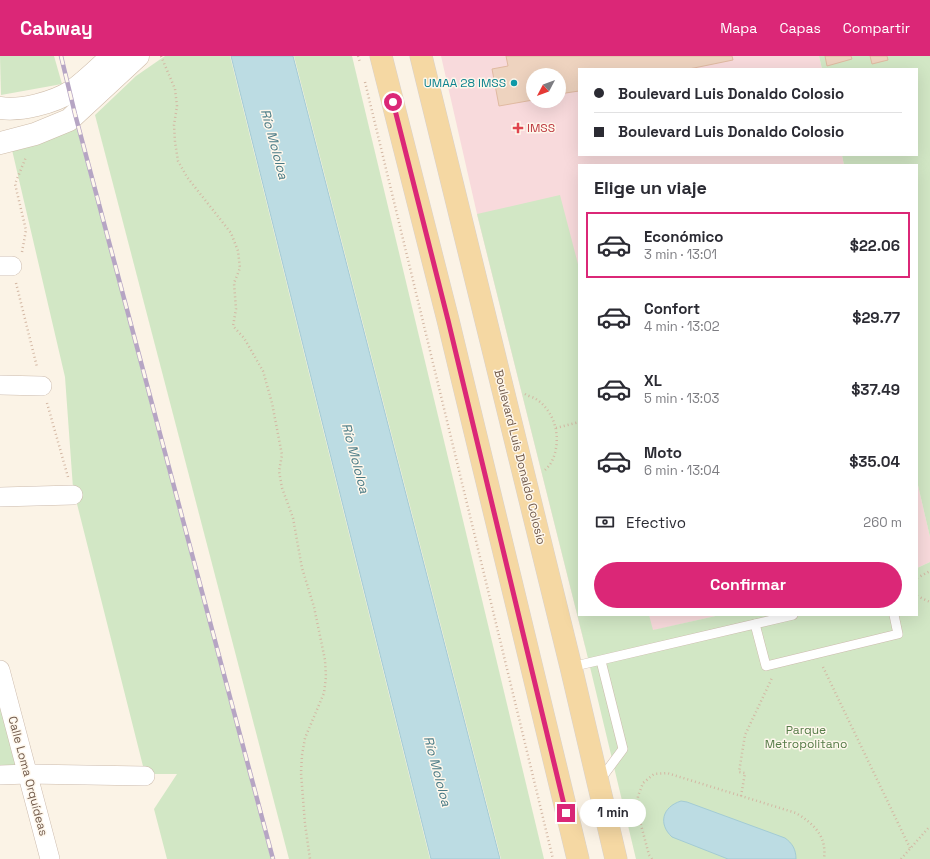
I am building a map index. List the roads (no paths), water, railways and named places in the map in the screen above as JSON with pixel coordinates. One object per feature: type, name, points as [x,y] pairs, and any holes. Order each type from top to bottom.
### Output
[{"type":"main road","points":[[381,56],[448,320],[578,859]]},
{"type":"main road","name":"Boulevard Luis Donaldo Colosio","points":[[421,56],[571,667],[616,859]]},
{"type":"street","points":[[112,56],[71,91],[36,106],[5,109],[7,141],[35,134],[69,120],[138,56]]},
{"type":"street","points":[[0,385],[42,386]]},
{"type":"street","points":[[0,497],[73,495]]},
{"type":"street","name":"Calle Loma Orquídeas","points":[[0,670],[50,859]]},
{"type":"street","points":[[0,775],[145,776]]},
{"type":"lane","points":[[571,667],[789,616]]},
{"type":"lane","points":[[755,624],[766,666],[898,634],[894,616]]},
{"type":"lane","points":[[598,782],[623,749],[601,661]]},
{"type":"water","name":"Río Mololoa","points":[[231,56],[293,56],[500,859],[431,859]]},
{"type":"water","points":[[681,801],[785,838],[793,847],[796,859],[728,859],[672,837],[665,827],[664,816],[670,807]]},
{"type":"railway","points":[[61,56],[75,114],[273,859]]},
{"type":"place","name":"UMAA 28 IMSS","points":[[514,83]]},
{"type":"place","name":"IMSS","points":[[518,128]]},
{"type":"park label","name":"Parque Metropolitano","points":[[806,737]]}]
